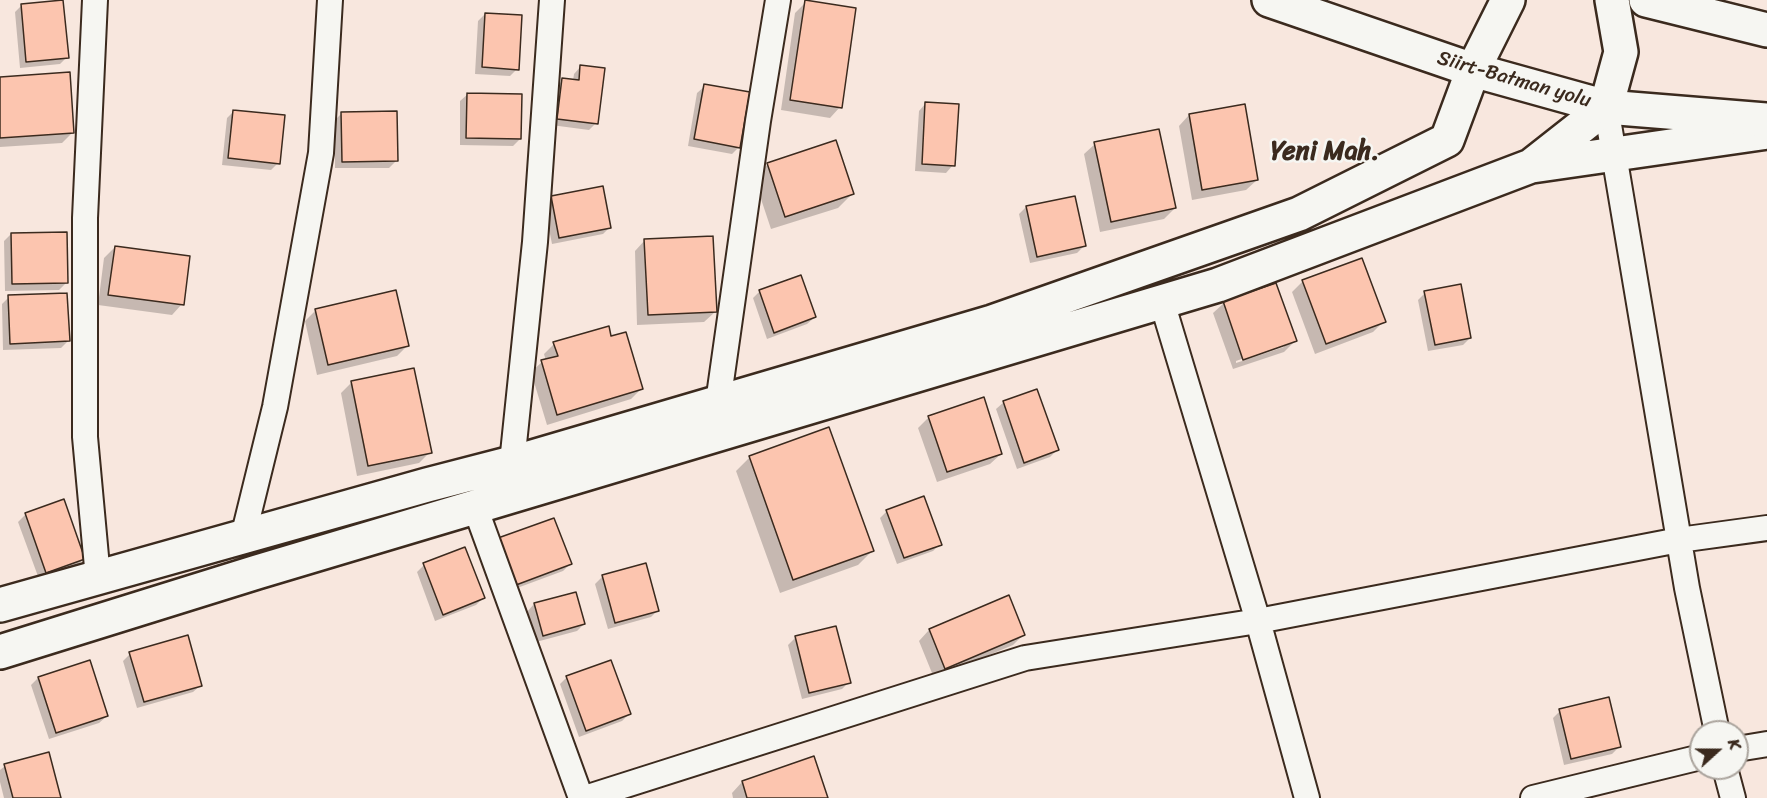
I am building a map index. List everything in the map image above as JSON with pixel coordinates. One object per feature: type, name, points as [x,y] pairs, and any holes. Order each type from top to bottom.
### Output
[{"type":"main road","name":"Siirt-Batman yolu","points":[[1269,0],[1473,70],[1606,107],[1767,120]]},
{"type":"main road","points":[[0,605],[512,463],[992,322],[1299,214],[1447,140],[1473,70],[1508,0]]},
{"type":"main road","points":[[1531,166],[1606,107],[1621,52],[1612,0]]},
{"type":"main road","points":[[1646,0],[1767,30]]},
{"type":"main road","points":[[0,652],[256,572],[1218,285],[1531,166],[1767,132]]},
{"type":"street","points":[[95,0],[85,218],[85,426],[98,578]]},
{"type":"street","points":[[243,537],[275,407],[321,153],[330,0]]},
{"type":"street","points":[[512,463],[535,242],[552,0]]},
{"type":"street","points":[[718,403],[758,121],[778,0]]},
{"type":"street","points":[[1606,107],[1687,588],[1714,720]]},
{"type":"street","points":[[1161,302],[1258,621],[1307,798]]},
{"type":"street","points":[[475,507],[583,798],[1025,658],[1258,621],[1679,540],[1767,528]]},
{"type":"street","points":[[1749,747],[1767,744]]},
{"type":"street","points":[[1533,798],[1689,760]]},
{"type":"street","points":[[1728,780],[1733,798]]},
{"type":"building","points":[[63,0],[69,58],[26,62],[21,4]]},
{"type":"building","points":[[805,0],[856,8],[842,108],[790,100]]},
{"type":"building","points":[[485,13],[522,15],[519,70],[482,67]]},
{"type":"building","points":[[580,65],[605,68],[598,124],[557,119],[562,78],[579,80]]},
{"type":"building","points":[[70,72],[74,133],[0,138],[0,77]]},
{"type":"building","points":[[704,84],[750,92],[740,148],[694,139]]},
{"type":"building","points":[[467,93],[522,94],[521,139],[466,138]]},
{"type":"building","points":[[925,102],[959,104],[955,166],[922,164]]},
{"type":"building","points":[[1245,104],[1258,180],[1202,190],[1189,114]]},
{"type":"building","points":[[233,110],[285,115],[280,164],[228,158]]},
{"type":"building","points":[[397,111],[398,161],[342,162],[341,112]]},
{"type":"building","points":[[1159,129],[1176,208],[1111,222],[1094,142]]},
{"type":"building","points":[[836,140],[854,194],[785,217],[767,163]]},
{"type":"building","points":[[603,186],[611,228],[559,238],[551,196]]},
{"type":"building","points":[[1075,196],[1086,246],[1037,257],[1026,206]]},
{"type":"building","points":[[67,232],[68,283],[12,284],[11,233]]},
{"type":"building","points":[[713,236],[717,312],[648,315],[644,239]]},
{"type":"building","points":[[115,246],[190,256],[184,305],[108,295]]},
{"type":"building","points":[[1362,258],[1386,322],[1326,344],[1302,280]]},
{"type":"building","points":[[801,275],[816,317],[774,333],[759,290]]},
{"type":"building","points":[[1276,283],[1297,341],[1243,360],[1223,301]]},
{"type":"building","points":[[1461,284],[1471,338],[1435,345],[1424,291]]},
{"type":"building","points":[[396,290],[409,346],[328,365],[315,309]]},
{"type":"building","points":[[67,293],[70,341],[10,344],[8,295]]},
{"type":"building","points":[[609,326],[611,336],[626,332],[643,389],[557,415],[541,360],[558,356],[553,342]]},
{"type":"building","points":[[414,368],[432,453],[368,466],[351,381]]},
{"type":"building","points":[[1037,389],[1059,450],[1024,463],[1003,401]]},
{"type":"building","points":[[984,397],[1002,454],[947,472],[928,416]]},
{"type":"building","points":[[829,427],[874,551],[793,580],[749,456]]},
{"type":"building","points":[[924,496],[942,545],[904,558],[886,510]]},
{"type":"building","points":[[64,499],[85,559],[46,573],[25,513]]},
{"type":"building","points":[[554,518],[572,564],[516,585],[498,538]]},
{"type":"building","points":[[465,547],[485,598],[443,615],[423,563]]},
{"type":"building","points":[[646,563],[659,611],[615,623],[602,575]]},
{"type":"building","points":[[576,592],[585,624],[543,636],[534,603]]},
{"type":"building","points":[[1009,595],[1025,635],[945,669],[929,629]]},
{"type":"building","points":[[836,626],[851,683],[809,693],[795,636]]},
{"type":"building","points":[[188,635],[202,686],[144,702],[129,652]]},
{"type":"building","points":[[90,660],[108,716],[56,733],[38,677]]},
{"type":"building","points":[[611,660],[631,714],[586,731],[566,676]]},
{"type":"building","points":[[1609,697],[1621,747],[1571,759],[1559,709]]},
{"type":"building","points":[[49,752],[61,798],[13,798],[4,764]]},
{"type":"building","points":[[814,756],[828,798],[747,798],[742,781]]},
{"type":"district","name":"Yeni Mah.","points":[[1325,152]]}]
